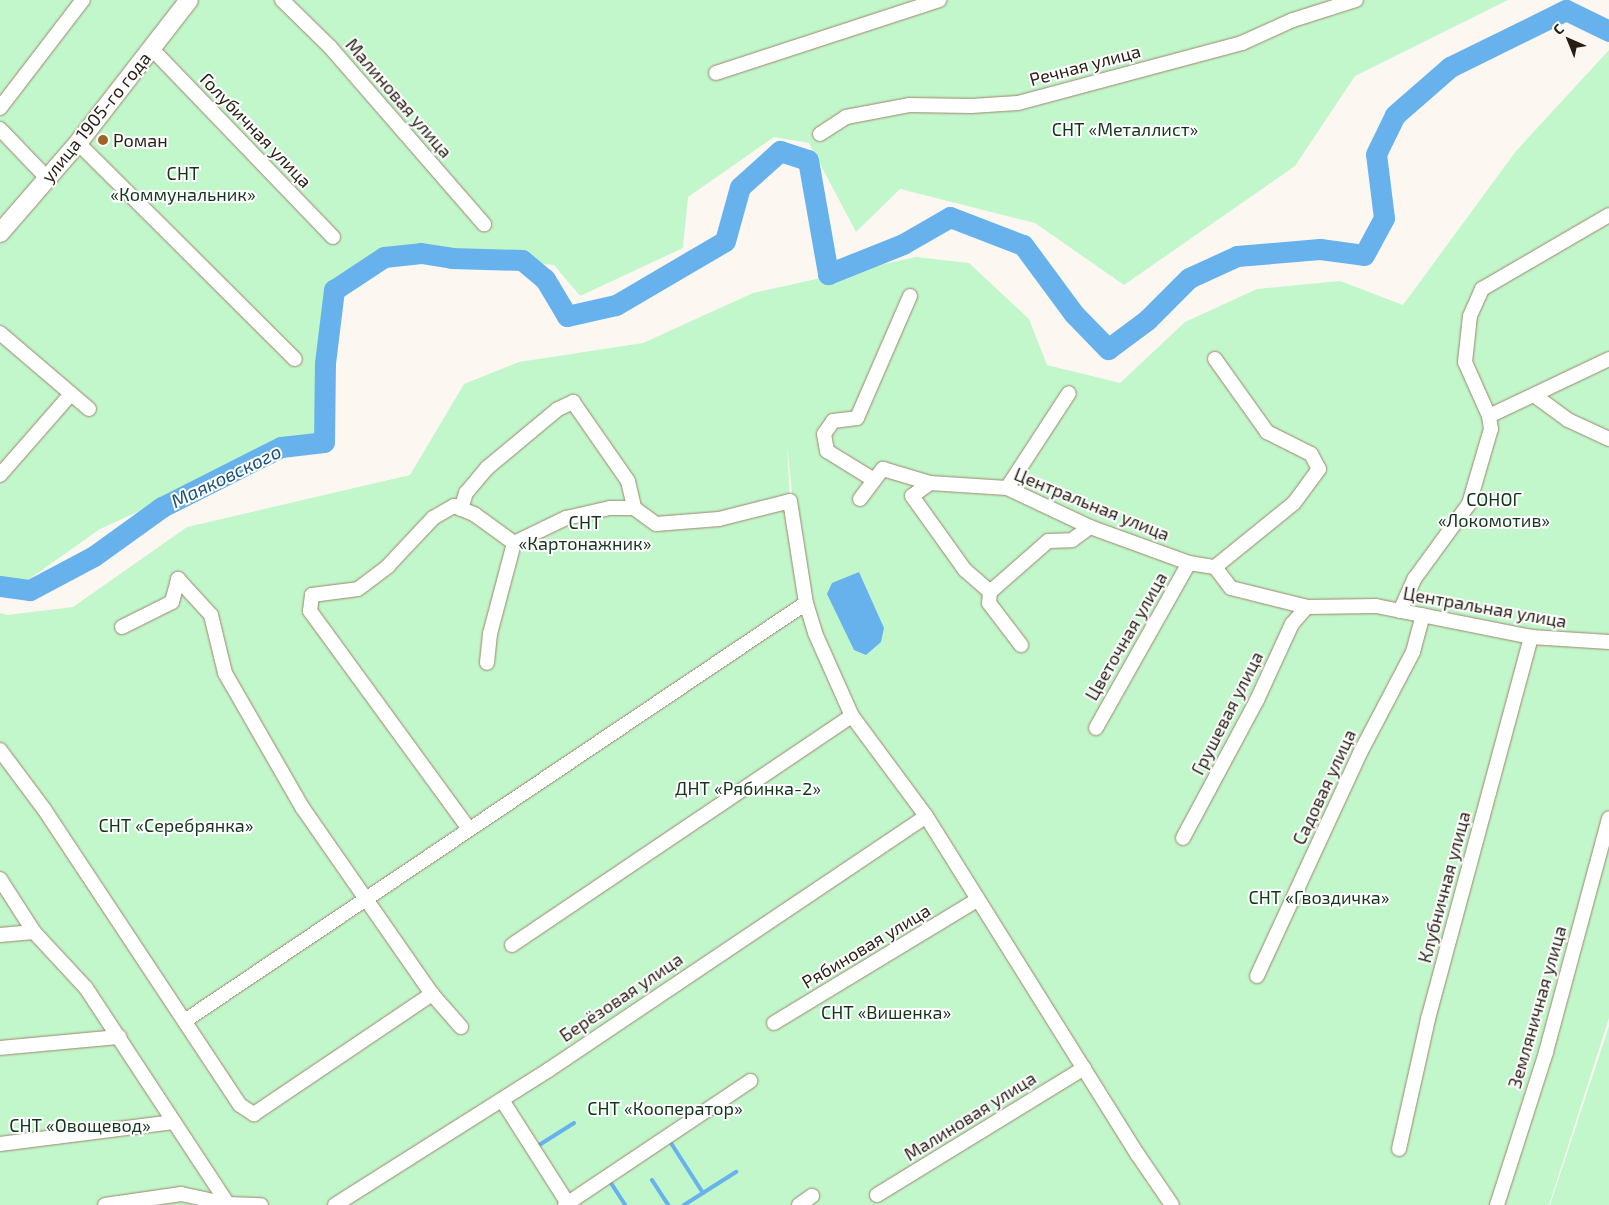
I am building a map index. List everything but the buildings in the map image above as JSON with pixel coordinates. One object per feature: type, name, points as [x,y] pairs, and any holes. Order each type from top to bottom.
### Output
[{"type":"street","points":[[0,108],[83,0]]},
{"type":"street","name":"улица 1905-го года","points":[[0,233],[78,143],[189,0]]},
{"type":"street","name":"Малиновая улица","points":[[282,0],[330,47],[484,224]]},
{"type":"street","points":[[716,73],[939,0]]},
{"type":"street","name":"Речная улица","points":[[820,134],[846,116],[909,105],[971,106],[1018,103],[1242,43],[1293,20],[1356,0]]},
{"type":"street","name":"Голубичная улица","points":[[152,49],[333,237]]},
{"type":"street","points":[[0,129],[47,178]]},
{"type":"street","points":[[78,143],[295,359]]},
{"type":"street","points":[[1400,611],[1415,578],[1469,504],[1491,429],[1489,416],[1465,362],[1470,316],[1482,289],[1609,215]]},
{"type":"street","points":[[874,480],[827,452],[824,434],[833,421],[857,418],[910,296]]},
{"type":"street","points":[[0,333],[89,410]]},
{"type":"street","points":[[1214,359],[1267,432],[1311,454],[1318,469],[1294,503],[1215,567]]},
{"type":"street","points":[[1489,416],[1609,359]]},
{"type":"street","points":[[1007,488],[1069,393]]},
{"type":"street","points":[[0,474],[71,394]]},
{"type":"street","points":[[1534,395],[1568,420],[1609,439]]},
{"type":"street","points":[[462,509],[466,493],[487,468],[558,410],[573,402],[628,481],[634,508]]},
{"type":"street","name":"Центральная улица","points":[[860,498],[883,468],[930,483],[1007,488],[1090,527],[1189,563],[1215,567],[1231,588],[1307,607],[1376,606],[1531,637],[1609,642]]},
{"type":"street","points":[[930,483],[912,496],[965,570],[990,592]]},
{"type":"street","points":[[487,663],[490,634],[514,543],[566,518],[610,508],[634,508],[656,524],[719,519],[790,501],[806,603],[815,633],[852,716],[926,816],[977,900],[1172,1205]]},
{"type":"street","points":[[469,829],[310,611],[312,595],[358,589],[388,566],[433,518],[454,506],[474,514],[514,543]]},
{"type":"street","points":[[1021,645],[988,604],[990,592],[1048,541],[1072,540],[1090,527]]},
{"type":"street","name":"Цветочная улица","points":[[1096,728],[1189,563]]},
{"type":"street","points":[[122,626],[172,602],[178,579],[211,615],[225,673],[302,807],[432,994],[461,1027]]},
{"type":"street","points":[[186,1020],[806,603]]},
{"type":"street","name":"Грушевая улица","points":[[1183,838],[1258,700],[1292,624],[1307,607]]},
{"type":"street","name":"Садовая улица","points":[[1257,976],[1360,752],[1413,652],[1422,615]]},
{"type":"street","name":"Клубничная улица","points":[[1399,1149],[1428,1019],[1531,637]]},
{"type":"street","points":[[512,945],[852,716]]},
{"type":"street","points":[[0,750],[44,809],[186,1020],[240,1105],[254,1114],[432,994]]},
{"type":"street","name":"Берёзовая улица","points":[[335,1205],[502,1100],[926,816]]},
{"type":"street","name":"Земляничная улица","points":[[1497,1205],[1546,1052],[1609,818]]},
{"type":"street","points":[[0,878],[34,932],[86,988],[228,1204]]},
{"type":"street","name":"Рябиновая улица","points":[[774,1024],[977,900]]},
{"type":"street","points":[[0,936],[34,932]]},
{"type":"street","points":[[0,1048],[118,1037]]},
{"type":"street","name":"Малиновая улица","points":[[877,1196],[1084,1068]]},
{"type":"street","points":[[502,1100],[567,1204],[750,1081]]},
{"type":"street","points":[[0,1144],[174,1122]]},
{"type":"street","points":[[104,1205],[181,1194],[228,1204],[261,1205]]},
{"type":"street","points":[[799,1205],[812,1196]]},
{"type":"green space","name":"СНТ «Коммунальник»","points":[[0,0],[1508,0],[1355,76],[1295,166],[1124,285],[1035,223],[900,189],[856,232],[809,143],[774,137],[688,197],[683,248],[580,296],[554,265],[421,253],[384,257],[334,290],[324,442],[278,448],[100,529],[25,582],[0,577]]},
{"type":"green space","points":[[1609,50],[1609,1018],[1549,1205],[0,1205],[0,613],[7,615],[73,607],[187,527],[410,475],[464,384],[519,362],[643,343],[753,293],[916,257],[969,263],[1029,319],[1047,365],[1120,383],[1185,322],[1257,289],[1340,281],[1403,305],[1516,151]],"holes":[[[787,445],[797,541],[790,501]]]},
{"type":"green space","points":[[1609,1026],[1609,1205],[1550,1205]]},
{"type":"water","points":[[859,572],[884,628],[881,642],[866,655],[854,650],[827,594],[832,583]]},
{"type":"waterway","name":"Маяковского","points":[[0,586],[30,590],[94,556],[162,507],[281,447],[324,442],[325,363],[334,290],[384,257],[421,253],[451,258],[522,260],[545,279],[567,316],[616,305],[725,241],[740,187],[780,151],[808,160],[828,274],[903,244],[950,217],[1023,245],[1074,314],[1108,349],[1147,320],[1189,278],[1237,256],[1320,249],[1364,255],[1384,218],[1376,154],[1395,115],[1450,67],[1566,10],[1609,31]]},
{"type":"waterway","points":[[536,1147],[574,1123]]},
{"type":"waterway","points":[[669,1140],[703,1193]]},
{"type":"waterway","points":[[684,1205],[736,1172]]},
{"type":"waterway","points":[[609,1180],[625,1205]]},
{"type":"waterway","points":[[652,1180],[668,1205]]},
{"type":"place","name":"Роман","points":[[103,140]]},
{"type":"park label","name":"СНТ «Металлист»","points":[[1125,129]]},
{"type":"park label","name":"СОНОГ «Локомотив»","points":[[1494,510]]},
{"type":"park label","name":"СНТ «Картонажник»","points":[[585,533]]},
{"type":"park label","name":"ДНТ «Рябинка-2»","points":[[748,788]]},
{"type":"park label","name":"СНТ «Серебрянка»","points":[[176,825]]},
{"type":"park label","name":"СНТ «Гвоздичка»","points":[[1319,897]]},
{"type":"park label","name":"СНТ «Вишенка»","points":[[886,1012]]},
{"type":"park label","name":"СНТ «Кооператор»","points":[[665,1108]]},
{"type":"park label","name":"СНТ «Овощевод»","points":[[80,1125]]}]
